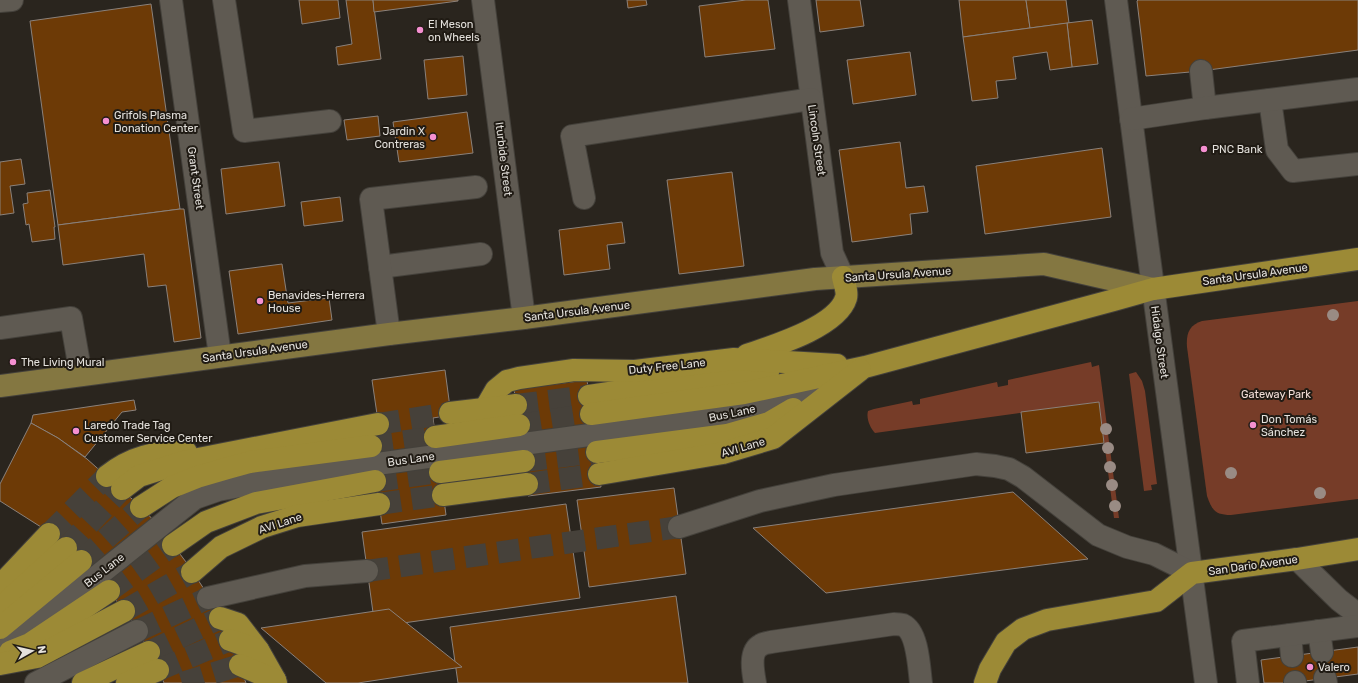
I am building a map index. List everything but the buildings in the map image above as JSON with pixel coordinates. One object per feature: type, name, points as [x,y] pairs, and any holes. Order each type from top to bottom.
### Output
[{"type":"highway","name":"Santa Ursula Avenue","points":[[865,367],[1114,300],[1153,288],[1358,259]]},
{"type":"highway","points":[[734,359],[785,343],[829,320],[842,307],[847,296],[843,277]]},
{"type":"highway","name":"Duty Free Lane","points":[[485,409],[496,390],[508,381],[574,370],[635,371],[734,359],[865,367]]},
{"type":"highway","points":[[590,405],[744,393],[865,367]]},
{"type":"highway","points":[[597,452],[727,435],[769,423],[865,367]]},
{"type":"highway","name":"AVI Lane","points":[[599,474],[723,453],[773,438],[865,367]]},
{"type":"highway","points":[[435,437],[518,415],[485,409],[450,413]]},
{"type":"highway","points":[[115,482],[183,462],[378,424]]},
{"type":"highway","points":[[141,507],[172,486],[197,477],[250,462],[371,446]]},
{"type":"highway","points":[[440,472],[524,461]]},
{"type":"highway","points":[[173,544],[206,522],[256,503],[375,481]]},
{"type":"highway","points":[[444,494],[527,484]]},
{"type":"highway","name":"AVI Lane","points":[[192,572],[221,547],[262,527],[297,516],[379,504]]},
{"type":"highway","points":[[0,586],[49,534]]},
{"type":"highway","name":"San Dario Avenue","points":[[985,683],[990,669],[1006,642],[1023,629],[1048,620],[1156,601],[1192,573],[1358,549]]},
{"type":"highway","points":[[0,608],[74,554],[0,628]]},
{"type":"highway","points":[[0,655],[30,644],[109,591]]},
{"type":"highway","points":[[0,664],[37,657],[124,611]]},
{"type":"highway","points":[[220,618],[238,624],[258,650],[275,681]]},
{"type":"highway","points":[[230,640],[258,650]]},
{"type":"highway","points":[[83,683],[154,661],[127,683]]},
{"type":"highway","points":[[240,665],[275,681]]},
{"type":"main road","name":"Santa Ursula Avenue","points":[[0,386],[815,279],[1044,264],[1153,288]]},
{"type":"street","points":[[0,1],[12,0]]},
{"type":"street","name":"Grant Street","points":[[171,0],[220,356]]},
{"type":"street","points":[[224,0],[244,132],[330,121]]},
{"type":"street","name":"Iturbide Street","points":[[483,0],[524,318]]},
{"type":"street","name":"Lincoln Street","points":[[799,0],[832,253],[843,277]]},
{"type":"street","name":"Hidalgo Street","points":[[1116,0],[1206,683]]},
{"type":"street","points":[[1201,71],[1205,108]]},
{"type":"street","points":[[1131,119],[1205,108],[1358,89]]},
{"type":"street","points":[[584,198],[572,136],[811,99]]},
{"type":"street","points":[[1270,100],[1277,150],[1292,170],[1358,164]]},
{"type":"street","points":[[389,334],[371,199],[476,186]]},
{"type":"street","points":[[380,267],[481,254]]},
{"type":"street","points":[[0,328],[71,318],[81,375]]},
{"type":"street","name":"Bus Lane","points":[[0,645],[20,634],[96,577],[195,498],[218,490],[310,473],[721,417],[752,411],[865,367]]},
{"type":"street","points":[[679,527],[760,501],[834,485],[976,464],[1009,469],[1023,477],[1098,535],[1128,547],[1154,554],[1192,573]]},
{"type":"street","points":[[1248,683],[1243,641],[1319,631],[1358,621],[1297,559]]},
{"type":"street","points":[[208,598],[305,576],[367,571]]},
{"type":"street","points":[[755,683],[753,661],[754,653],[760,645],[770,642],[894,624],[903,625],[910,631],[914,640],[921,683]]},
{"type":"street","points":[[36,683],[137,631]]},
{"type":"street","points":[[1319,631],[1322,652]]},
{"type":"street","points":[[1290,635],[1292,656]]},
{"type":"green space","name":"Gateway Park","points":[[1358,301],[1358,499],[1231,515],[1221,514],[1215,511],[1207,496],[1187,347],[1187,338],[1191,328],[1202,321]]},
{"type":"green space","points":[[1091,362],[1092,367],[1099,365],[1119,518],[1114,518],[1099,402],[875,433],[868,420],[868,411],[874,409],[912,401],[913,405],[920,404],[920,399],[997,382],[998,387],[1008,385],[1008,380]]},
{"type":"green space","points":[[1136,372],[1142,381],[1145,391],[1157,484],[1151,485],[1152,490],[1144,491],[1129,374]]},
{"type":"tunnel","points":[[516,405],[589,396]]},
{"type":"tunnel","points":[[378,424],[450,413]]},
{"type":"tunnel","points":[[519,425],[591,414]]},
{"type":"tunnel","points":[[371,446],[435,437]]},
{"type":"tunnel","points":[[524,461],[597,452]]},
{"type":"tunnel","points":[[375,481],[440,472]]},
{"type":"tunnel","points":[[527,484],[599,474]]},
{"type":"tunnel","points":[[49,534],[107,476]]},
{"type":"tunnel","points":[[66,548],[122,489]]},
{"type":"tunnel","points":[[379,504],[443,495]]},
{"type":"tunnel","points":[[81,561],[141,507]]},
{"type":"tunnel","points":[[367,571],[679,527]]},
{"type":"tunnel","points":[[109,591],[173,545]]},
{"type":"tunnel","points":[[124,611],[192,572]]},
{"type":"tunnel","points":[[137,631],[208,598]]},
{"type":"tunnel","points":[[149,652],[220,618]]},
{"type":"tunnel","points":[[158,670],[230,640]]},
{"type":"tunnel","points":[[182,683],[240,665]]},
{"type":"place","name":"El Meson on Wheels","points":[[420,30]]},
{"type":"place","name":"Grifols Plasma Donation Center","points":[[106,121]]},
{"type":"place","name":"Jardin X Contreras","points":[[433,137]]},
{"type":"place","name":"PNC Bank","points":[[1204,149]]},
{"type":"place","name":"Benavides-Herrera House","points":[[260,301]]},
{"type":"place","name":"The Living Mural","points":[[13,362]]},
{"type":"place","name":"Don Tomás Sánchez","points":[[1253,425]]},
{"type":"place","name":"Laredo Trade Tag Customer Service Center","points":[[76,431]]},
{"type":"place","name":"Valero","points":[[1310,667]]}]
